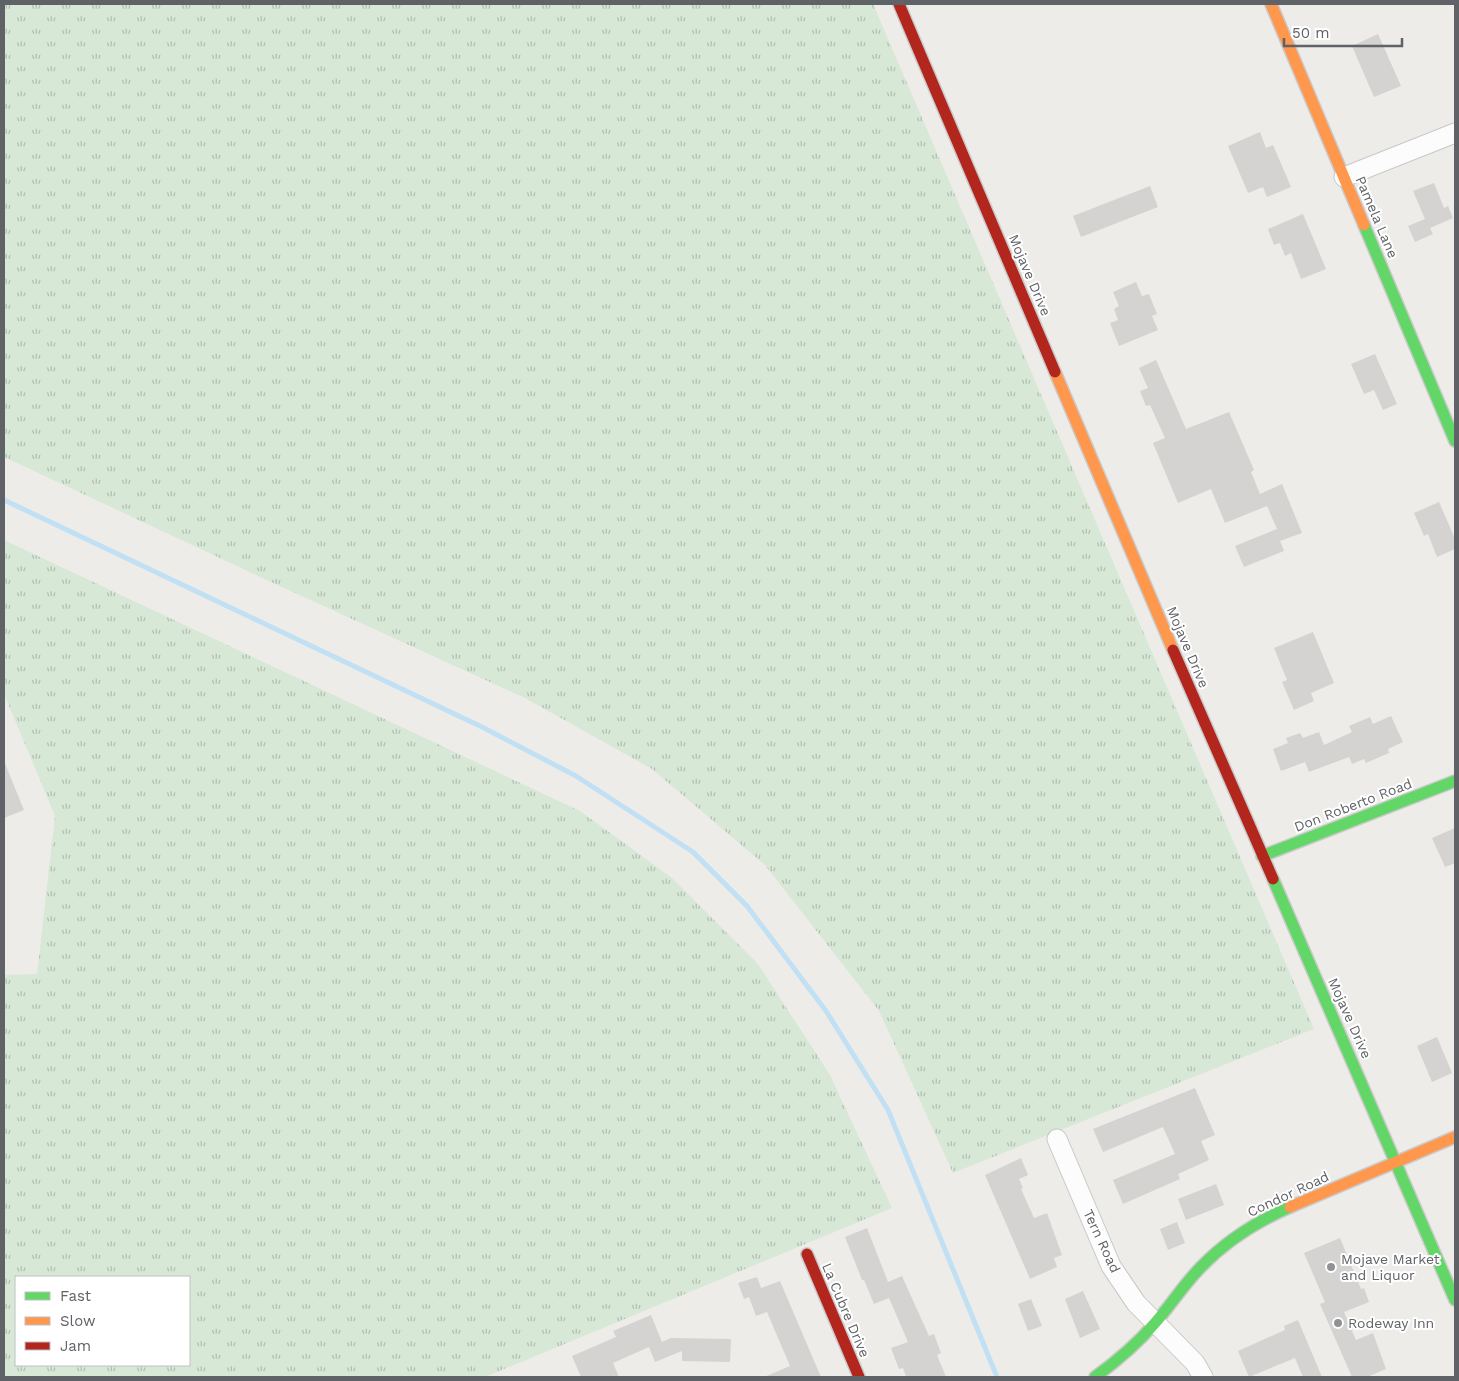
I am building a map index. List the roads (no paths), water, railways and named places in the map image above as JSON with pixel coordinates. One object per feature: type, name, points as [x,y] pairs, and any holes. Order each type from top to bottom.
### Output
[{"type":"main road","name":"Mojave Drive","points":[[899,4],[1262,856],[1455,1300]]},
{"type":"main road","name":"Pamela Lane","points":[[1271,4],[1455,442]]},
{"type":"main road","name":"Don Roberto Road","points":[[1262,856],[1455,781]]},
{"type":"main road","name":"Condor Road","points":[[1095,1377],[1119,1360],[1155,1323],[1202,1267],[1231,1240],[1268,1217],[1455,1137]]},
{"type":"main road","name":"La Cubre Drive","points":[[807,1254],[858,1377]]},
{"type":"street","points":[[1344,177],[1455,134]]},
{"type":"street","name":"Tern Road","points":[[1057,1139],[1111,1266],[1136,1303],[1195,1364],[1204,1377]]},
{"type":"waterway","points":[[4,500],[482,727],[576,776],[693,852],[747,906],[826,1011],[888,1110],[997,1377]]},
{"type":"place","name":"Mojave Market and Liquor","points":[[1331,1267]]},
{"type":"place","name":"Rodeway Inn","points":[[1338,1323]]}]
